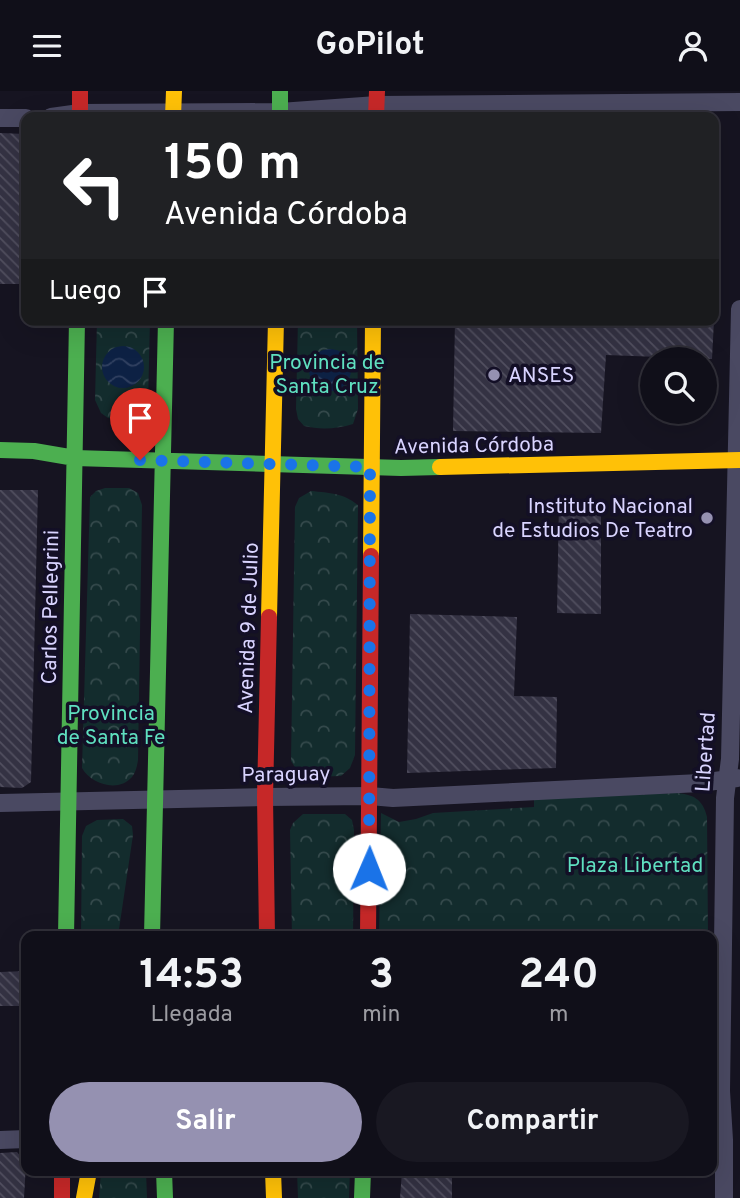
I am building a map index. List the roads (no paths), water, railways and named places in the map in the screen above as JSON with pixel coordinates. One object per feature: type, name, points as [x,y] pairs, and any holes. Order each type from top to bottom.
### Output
[{"type":"main road","points":[[80,91],[80,112]]},
{"type":"main road","points":[[174,91],[174,112]]},
{"type":"main road","points":[[280,112],[281,91]]},
{"type":"main road","name":"Carlos Pellegrini","points":[[66,931],[77,326]]},
{"type":"main road","points":[[152,931],[166,326]]},
{"type":"main road","name":"Avenida 9 de Julio","points":[[267,931],[265,797],[276,326]]},
{"type":"main road","points":[[368,931],[373,326]]},
{"type":"main road","name":"Avenida Córdoba","points":[[0,450],[34,451],[75,458],[370,467],[739,460]]},
{"type":"main road","points":[[62,1176],[62,1198]]},
{"type":"main road","points":[[84,1198],[88,1176]]},
{"type":"main road","points":[[164,1176],[165,1198]]},
{"type":"main road","points":[[273,1176],[274,1198]]},
{"type":"main road","points":[[362,1198],[363,1176]]},
{"type":"street","points":[[306,112],[377,104],[740,102]]},
{"type":"street","points":[[0,118],[21,118]]},
{"type":"street","name":"Libertad","points":[[724,1198],[724,1140],[717,1119],[724,798],[734,779],[730,759],[739,460],[740,309]]},
{"type":"street","name":"Paraguay","points":[[0,803],[265,797],[407,798],[734,779]]},
{"type":"street","points":[[717,1119],[740,1119]]},
{"type":"street","points":[[0,1140],[21,1139]]},
{"type":"water","points":[[123,346],[138,352],[144,367],[138,382],[123,388],[108,382],[102,367],[108,352]]},
{"type":"water","points":[[330,349],[345,355],[351,370],[345,385],[330,391],[315,385],[309,370],[315,355]]},
{"type":"place","name":"ANSES","points":[[494,375]]},
{"type":"place","name":"Instituto Nacional de Estudios De Teatro","points":[[707,518]]},
{"type":"park label","name":"Provincia de Santa Cruz","points":[[327,374]]},
{"type":"park label","name":"Provincia de Santa Fe","points":[[111,725]]},
{"type":"park label","name":"Plaza Libertad","points":[[635,865]]}]
